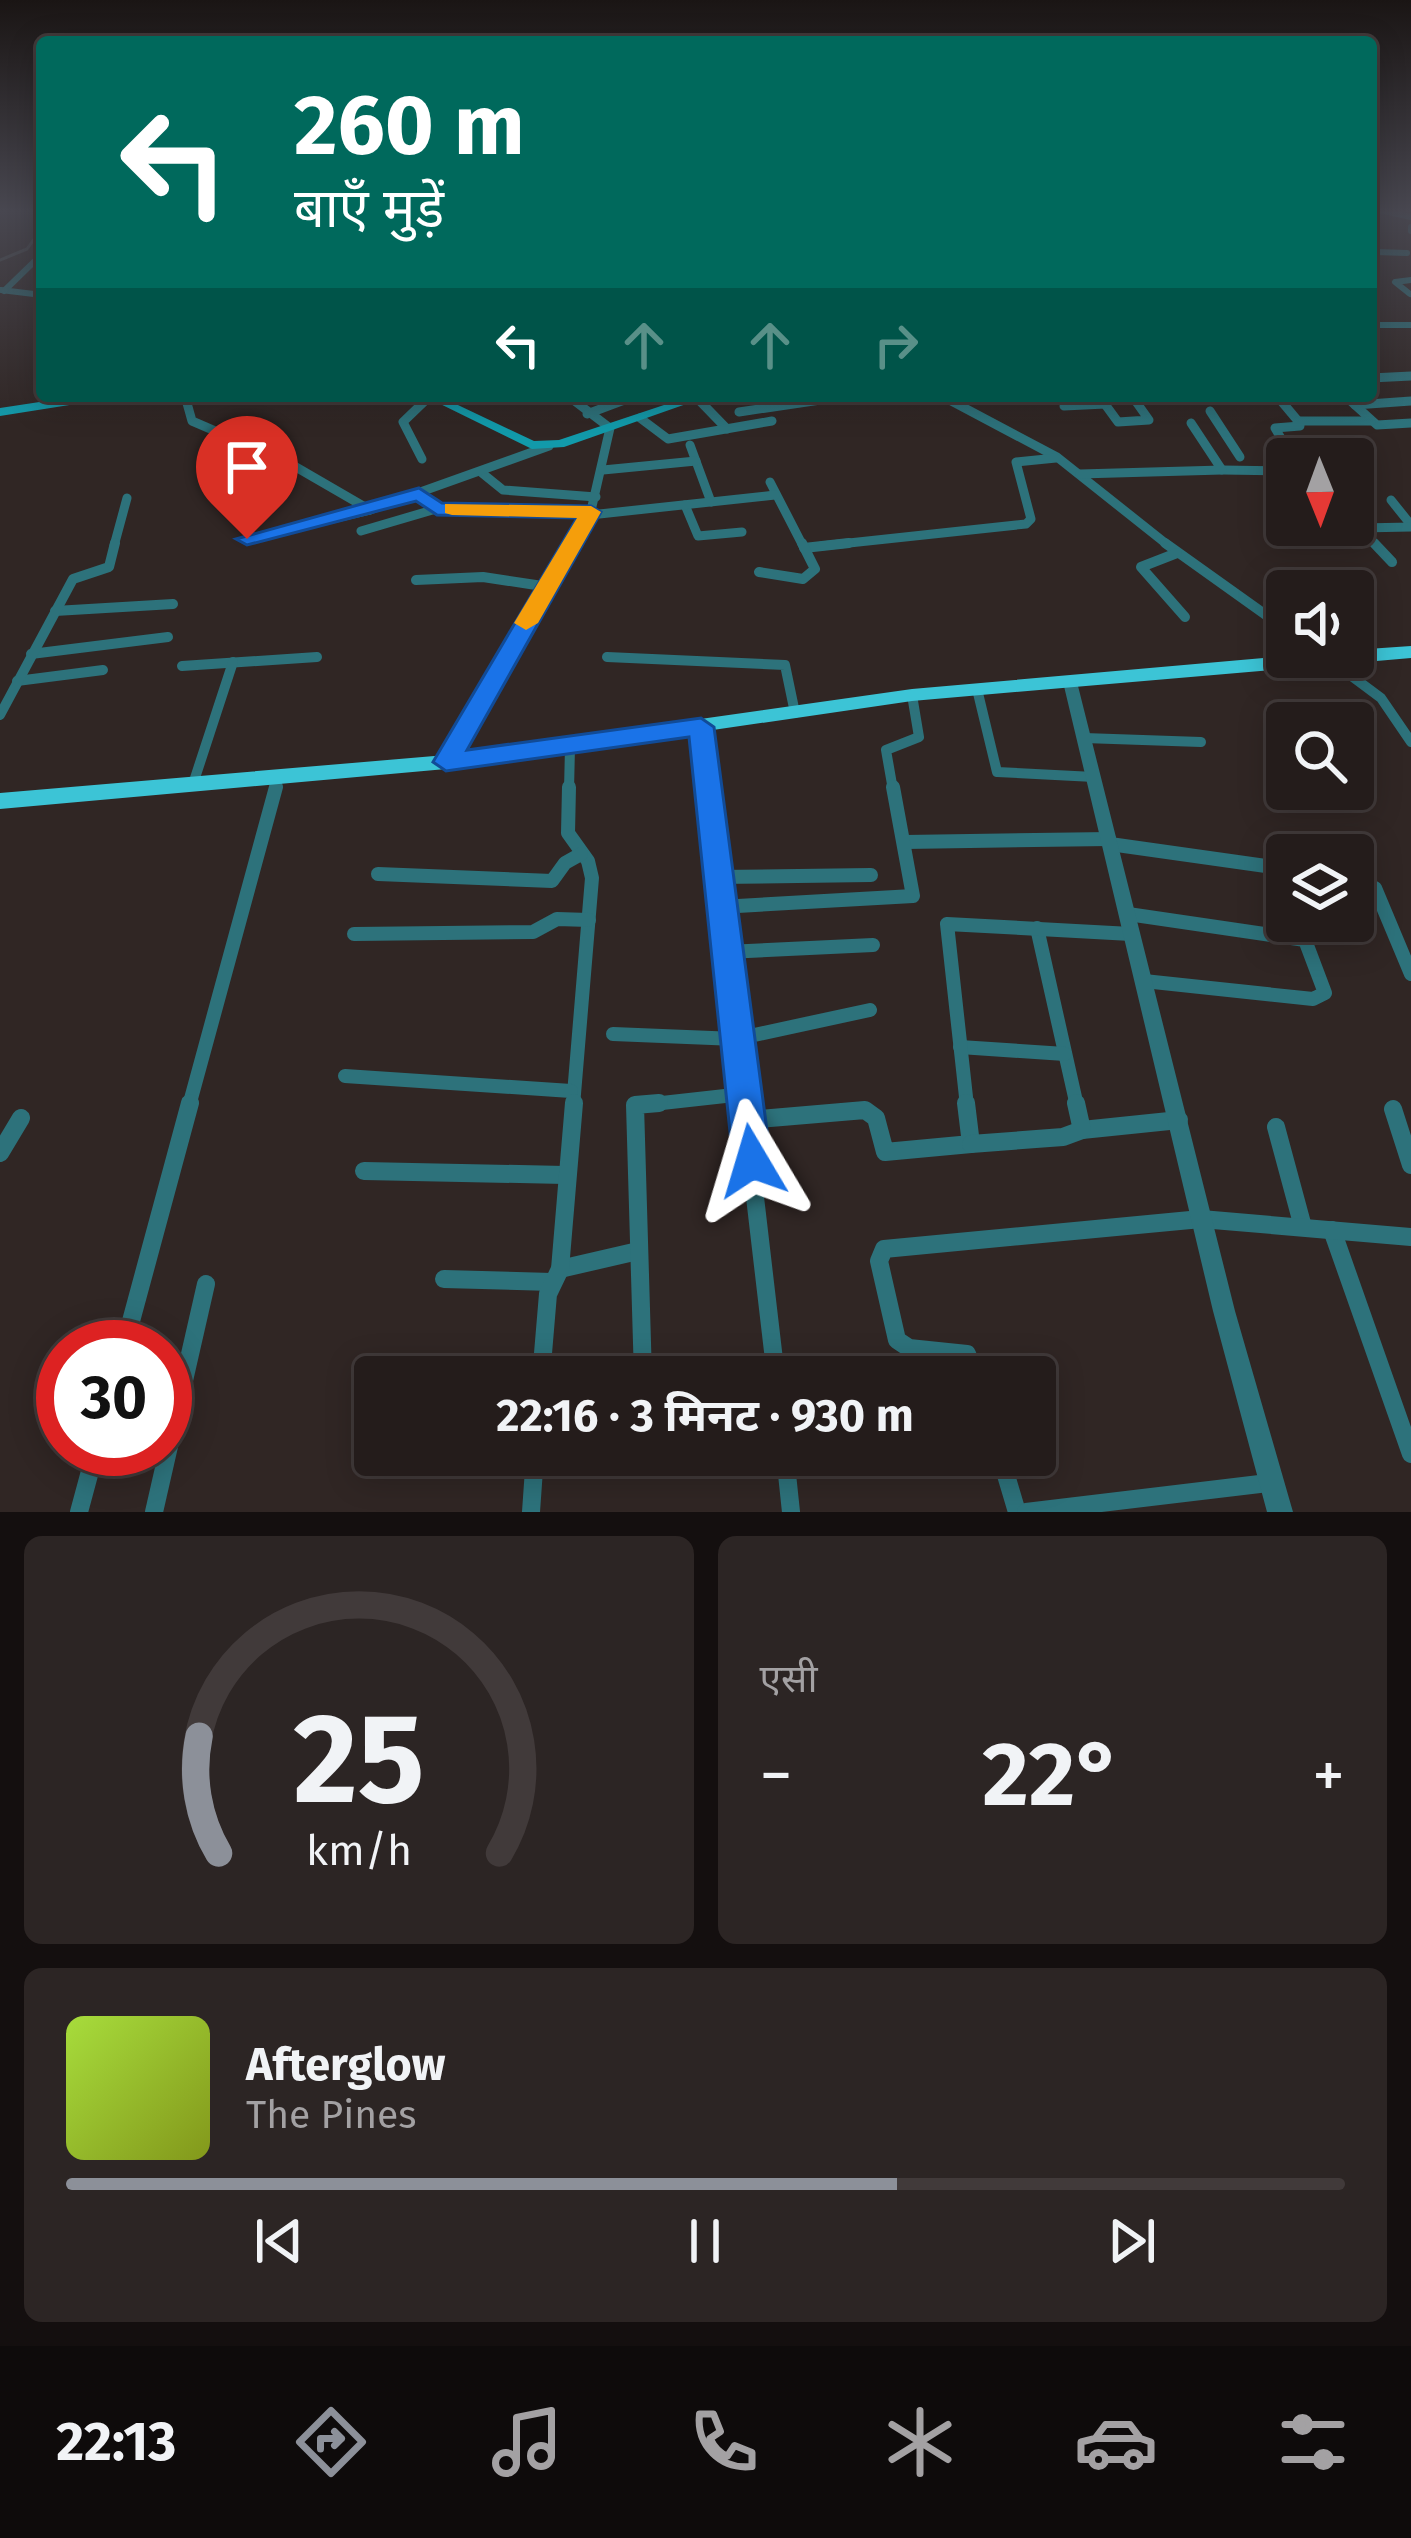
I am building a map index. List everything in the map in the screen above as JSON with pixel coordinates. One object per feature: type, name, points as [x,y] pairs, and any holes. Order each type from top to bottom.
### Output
[{"type":"highway","points":[[1374,655],[1411,652]]},
{"type":"highway","points":[[0,801],[446,762],[912,695],[1266,664]]},
{"type":"main road","points":[[0,412],[49,402]]},
{"type":"main road","points":[[442,402],[532,445],[549,446],[686,402]]},
{"type":"street","points":[[1407,281],[1395,282],[1410,294]]},
{"type":"street","points":[[2,290],[36,294]]},
{"type":"street","points":[[1377,325],[1411,326]]},
{"type":"street","points":[[1377,378],[1411,376]]},
{"type":"street","points":[[1355,405],[1411,401]]},
{"type":"street","points":[[187,402],[192,421],[289,463],[370,510]]},
{"type":"street","points":[[422,459],[403,422],[424,402]]},
{"type":"street","points":[[446,762],[596,497],[610,428],[574,402]]},
{"type":"street","points":[[587,414],[619,402]]},
{"type":"street","points":[[704,402],[727,429]]},
{"type":"street","points":[[779,402],[783,405]]},
{"type":"street","points":[[739,412],[804,402]]},
{"type":"street","points":[[954,402],[1057,458],[1177,553],[1266,615]]},
{"type":"street","points":[[1064,406],[1089,402]]},
{"type":"street","points":[[1103,402],[1118,422],[1149,419],[1136,402]]},
{"type":"street","points":[[1280,438],[1274,429],[1300,426],[1282,402]]},
{"type":"street","points":[[1352,402],[1371,421]]},
{"type":"street","points":[[1210,411],[1240,457]]},
{"type":"street","points":[[640,418],[668,439],[772,421]]},
{"type":"street","points":[[1298,421],[1411,423]]},
{"type":"street","points":[[1191,423],[1222,470]]},
{"type":"street","points":[[1200,436],[1226,436]]},
{"type":"street","points":[[690,445],[711,502]]},
{"type":"street","points":[[247,539],[370,510],[549,446]]},
{"type":"street","points":[[804,548],[1026,524],[1031,519],[1016,462],[1057,458]]},
{"type":"street","points":[[604,470],[696,461]]},
{"type":"street","points":[[1078,474],[1266,470]]},
{"type":"street","points":[[482,473],[502,490],[596,497]]},
{"type":"street","points":[[759,572],[807,577],[815,569],[770,482]]},
{"type":"street","points":[[419,494],[437,509]]},
{"type":"street","points":[[361,531],[437,509],[590,513],[775,495]]},
{"type":"street","points":[[0,715],[73,578],[109,567],[127,498]]},
{"type":"street","points":[[1391,500],[1411,526]]},
{"type":"street","points":[[685,506],[698,536],[742,532]]},
{"type":"street","points":[[1374,525],[1411,526]]},
{"type":"street","points":[[1374,543],[1392,562]]},
{"type":"street","points":[[1177,553],[1141,567],[1185,617]]},
{"type":"street","points":[[416,580],[483,577],[549,587]]},
{"type":"street","points":[[55,611],[172,604]]},
{"type":"street","points":[[32,654],[168,637]]},
{"type":"street","points":[[182,666],[317,657]]},
{"type":"street","points":[[607,657],[669,664],[784,665],[795,713]]},
{"type":"street","points":[[194,782],[233,662]]},
{"type":"street","points":[[17,681],[103,670]]},
{"type":"street","points":[[1354,678],[1381,698],[1411,742]]},
{"type":"street","points":[[1070,682],[1201,1219],[1268,1483],[1280,1512]]},
{"type":"street","points":[[977,689],[997,772],[1094,777]]},
{"type":"street","points":[[720,907],[908,897],[915,889],[886,750],[918,741],[912,695]]},
{"type":"street","points":[[701,727],[774,1356]]},
{"type":"street","points":[[1084,738],[1202,742]]},
{"type":"street","points":[[544,1356],[556,1275],[592,878],[568,833],[570,747]]},
{"type":"street","points":[[131,1320],[279,775]]},
{"type":"street","points":[[905,842],[1110,841],[1266,866]]},
{"type":"street","points":[[378,874],[552,881],[565,863],[581,854]]},
{"type":"street","points":[[717,877],[871,875]]},
{"type":"street","points":[[1374,888],[1410,971]]},
{"type":"street","points":[[354,934],[533,932],[557,919],[589,920]]},
{"type":"street","points":[[971,1144],[947,924],[1037,928],[1130,924],[1305,940],[1325,993],[1313,999],[1144,981]]},
{"type":"street","points":[[1037,928],[1082,1130]]},
{"type":"street","points":[[726,952],[873,945]]},
{"type":"street","points":[[613,1034],[736,1039],[870,1010]]},
{"type":"street","points":[[960,1047],[1065,1054]]},
{"type":"street","points":[[345,1076],[571,1091]]},
{"type":"street","points":[[642,1356],[637,1102],[743,1094]]},
{"type":"street","points":[[747,1120],[865,1109],[876,1118],[885,1152],[1063,1137],[1082,1130],[1179,1120]]},
{"type":"street","points":[[1393,1109],[1411,1165]]},
{"type":"street","points":[[0,1153],[21,1118]]},
{"type":"street","points":[[1276,1127],[1304,1227]]},
{"type":"street","points":[[364,1171],[566,1174]]},
{"type":"street","points":[[968,1356],[901,1346],[879,1262],[884,1249],[1201,1219],[1411,1237]]},
{"type":"street","points":[[1332,1230],[1411,1454]]},
{"type":"street","points":[[444,1280],[556,1275],[638,1251]]},
{"type":"street","points":[[154,1512],[206,1284]]},
{"type":"street","points":[[79,1512],[89,1476]]},
{"type":"street","points":[[531,1512],[534,1476]]},
{"type":"street","points":[[786,1476],[790,1512]]},
{"type":"street","points":[[1008,1476],[1022,1512],[1157,1504],[1268,1483]]},
{"type":"slow traffic","points":[[452,508],[591,512],[526,623]]},
{"type":"route","points":[[247,539],[419,494],[437,509],[591,512],[446,762],[701,727],[752,1161]]}]
